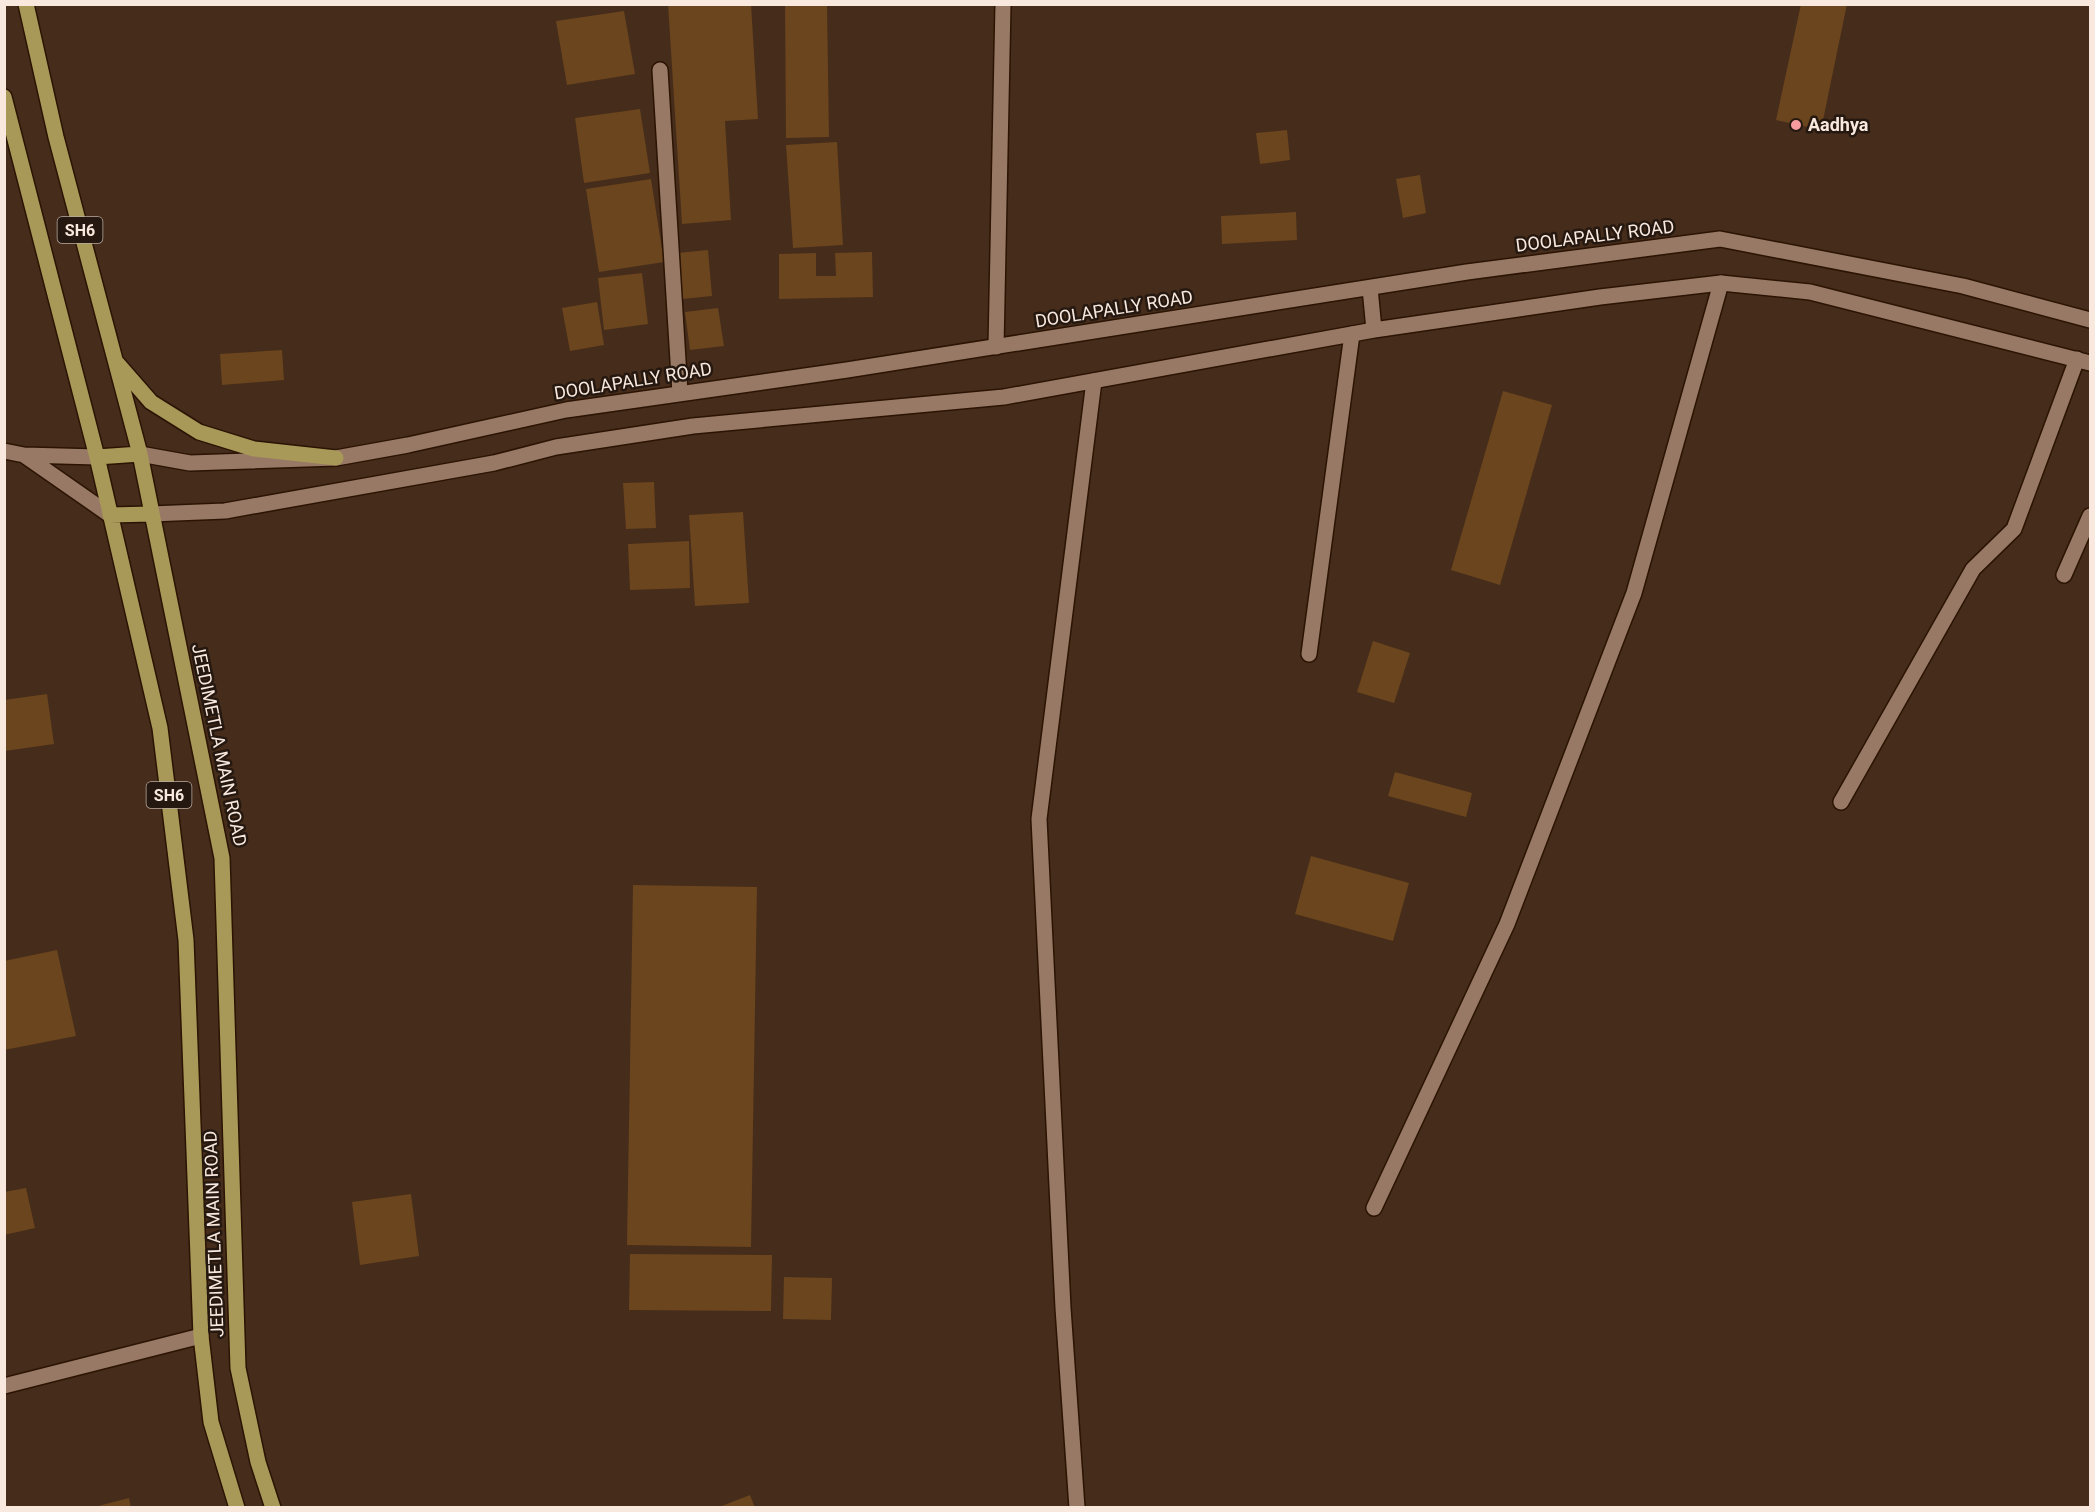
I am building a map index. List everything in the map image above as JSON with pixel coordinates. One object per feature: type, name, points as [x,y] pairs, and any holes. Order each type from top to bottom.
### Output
[{"type":"main road","name":"JEEDIMETLA MAIN ROAD","points":[[26,4],[56,137],[140,454],[222,858],[238,1368],[258,1462],[273,1508]]},
{"type":"main road","points":[[996,347],[1003,4]]},
{"type":"main road","points":[[660,70],[680,393]]},
{"type":"main road","name":"JEEDIMETLA MAIN ROAD","points":[[4,96],[97,456],[160,728],[186,940],[201,1336],[211,1422],[237,1508]]},
{"type":"main road","name":"DOOLAPALLY ROAD","points":[[140,454],[190,463],[336,458],[408,445],[566,410],[996,347],[1467,272],[1720,239],[1963,286],[2091,320]]},
{"type":"main road","points":[[24,455],[110,515],[225,511],[482,466],[556,447],[693,426],[1004,397],[1374,330],[1600,297],[1721,283],[1810,292],[2084,361],[2014,530],[1973,569],[1841,802]]},
{"type":"main road","points":[[1374,1208],[1507,924],[1634,593],[1721,283]]},
{"type":"main road","points":[[1370,288],[1374,330]]},
{"type":"main road","points":[[1309,654],[1352,334]]},
{"type":"main road","points":[[113,359],[151,402],[199,432],[254,449],[336,458]]},
{"type":"main road","points":[[1077,1508],[1063,1308],[1040,819],[1094,381]]},
{"type":"main road","points":[[4,452],[24,455],[140,454]]},
{"type":"main road","points":[[2064,575],[2091,516]]},
{"type":"main road","points":[[4,1386],[201,1336]]},
{"type":"building","points":[[668,4],[751,4],[758,119],[725,121],[731,220],[682,224]]},
{"type":"building","points":[[785,4],[827,4],[829,137],[786,138]]},
{"type":"building","points":[[1801,4],[1847,4],[1821,130],[1776,120]]},
{"type":"building","points":[[624,11],[635,74],[567,85],[556,21]]},
{"type":"building","points":[[640,109],[650,173],[584,183],[575,118]]},
{"type":"building","points":[[1287,130],[1290,160],[1260,164],[1256,133]]},
{"type":"building","points":[[837,142],[843,245],[793,248],[786,145]]},
{"type":"building","points":[[1420,175],[1426,213],[1403,218],[1396,179]]},
{"type":"building","points":[[651,179],[664,262],[599,272],[586,189]]},
{"type":"building","points":[[1296,212],[1297,240],[1222,244],[1221,216]]},
{"type":"building","points":[[708,250],[712,296],[682,299],[677,253]]},
{"type":"building","points":[[872,252],[873,297],[779,299],[779,254],[816,253],[816,276],[836,276],[835,253]]},
{"type":"building","points":[[642,273],[648,324],[604,330],[598,278]]},
{"type":"building","points":[[597,302],[604,345],[570,351],[562,308]]},
{"type":"building","points":[[718,308],[724,346],[690,350],[685,312]]},
{"type":"building","points":[[282,350],[284,380],[222,385],[220,354]]},
{"type":"building","points":[[1503,391],[1552,405],[1500,585],[1451,570]]},
{"type":"building","points":[[654,482],[656,528],[626,529],[623,483]]},
{"type":"building","points":[[743,512],[749,603],[695,606],[689,515]]},
{"type":"building","points":[[689,541],[690,588],[630,590],[628,544]]},
{"type":"building","points":[[1373,641],[1410,653],[1394,703],[1357,692]]},
{"type":"building","points":[[47,694],[54,744],[5,751],[4,700]]},
{"type":"building","points":[[1395,772],[1472,793],[1466,817],[1388,796]]},
{"type":"building","points":[[1311,856],[1409,883],[1393,941],[1295,914]]},
{"type":"building","points":[[633,885],[757,887],[751,1247],[627,1245]]},
{"type":"building","points":[[57,950],[76,1036],[4,1050],[4,961]]},
{"type":"building","points":[[26,1188],[35,1228],[4,1235],[4,1192]]},
{"type":"building","points":[[411,1194],[419,1256],[360,1265],[352,1202]]},
{"type":"building","points":[[630,1254],[772,1255],[771,1311],[629,1310]]},
{"type":"building","points":[[784,1277],[832,1278],[831,1320],[783,1319]]},
{"type":"building","points":[[750,1495],[755,1508],[719,1508],[719,1507]]},
{"type":"building","points":[[129,1498],[131,1508],[94,1508],[94,1507]]},
{"type":"place","name":"Aadhya","points":[[1796,125]]}]
